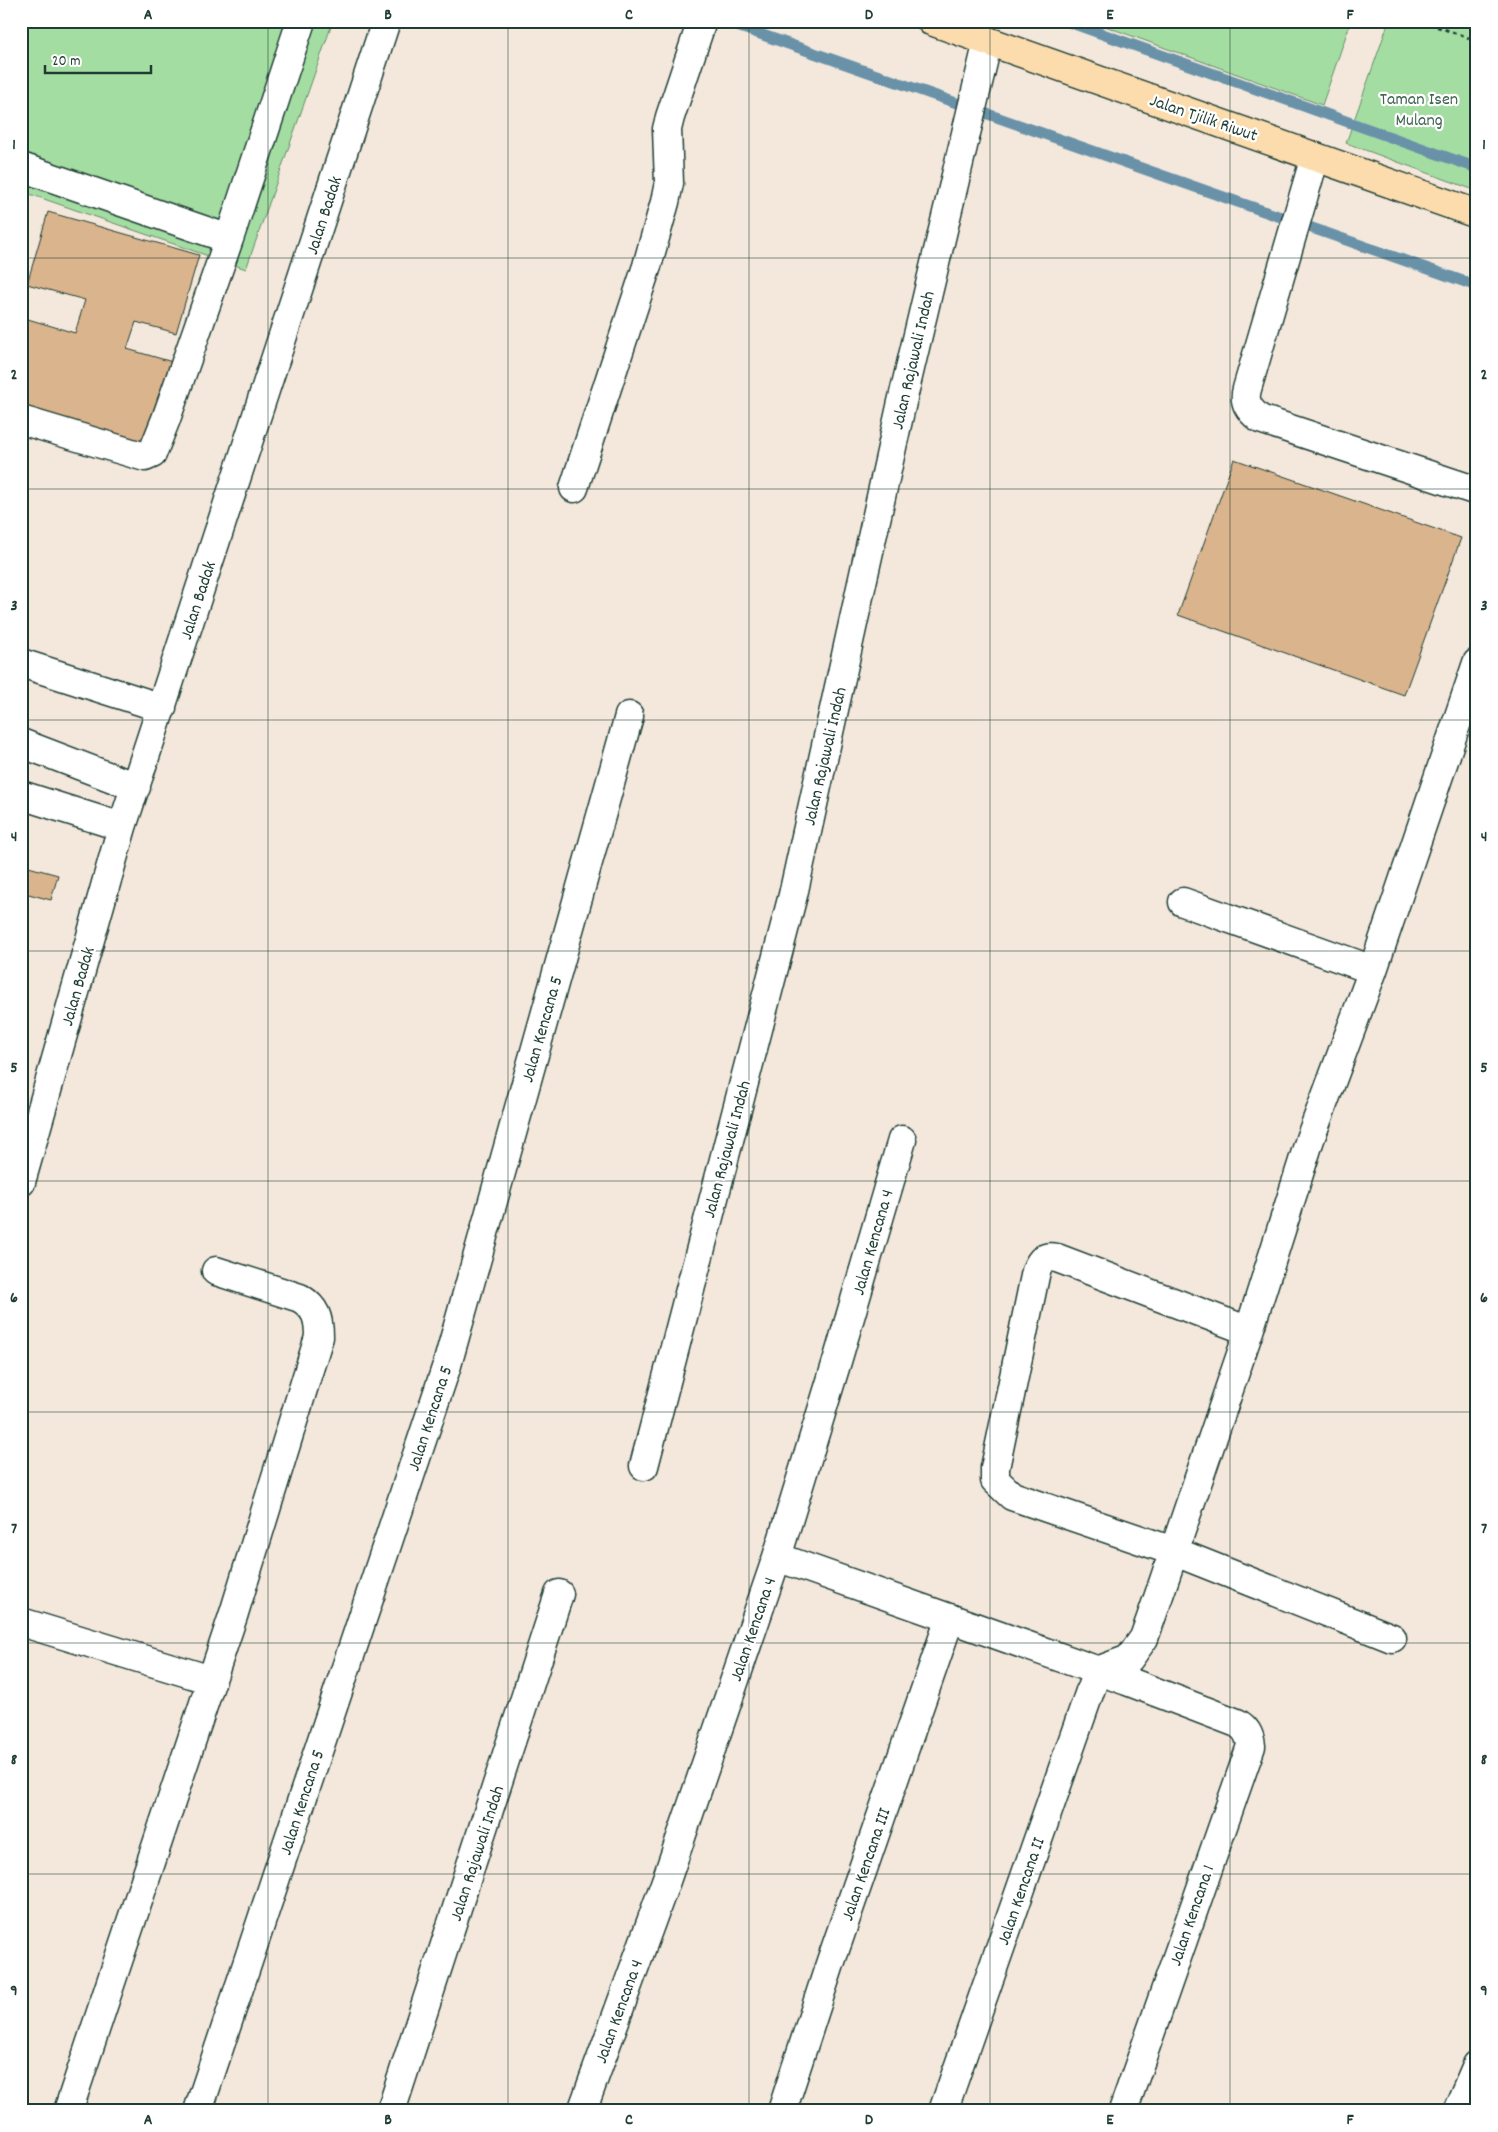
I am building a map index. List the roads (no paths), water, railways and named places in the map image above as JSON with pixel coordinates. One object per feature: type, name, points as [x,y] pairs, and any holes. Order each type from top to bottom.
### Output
[{"type":"highway","name":"Jalan Tjilik Riwut","points":[[931,21],[1477,214]]},
{"type":"street","points":[[21,420],[145,456],[152,454],[158,444],[229,239],[301,21]]},
{"type":"street","name":"Jalan Badak","points":[[21,1182],[122,826],[386,21]]},
{"type":"street","points":[[574,488],[647,266],[665,202],[669,183],[668,129],[670,117],[702,21]]},
{"type":"street","name":"Jalan Rajawali Indah","points":[[644,1466],[793,895],[900,412],[988,41]]},
{"type":"street","points":[[1316,157],[1245,395],[1246,403],[1250,411],[1260,419],[1477,491]]},
{"type":"street","points":[[21,167],[229,239]]},
{"type":"street","points":[[21,663],[162,708]]},
{"type":"street","points":[[777,1557],[1097,1671],[1129,1659],[1144,1638],[1249,1331],[1310,1139],[1373,970],[1477,663]]},
{"type":"street","name":"Jalan Kencana 5","points":[[198,2111],[447,1365],[629,716]]},
{"type":"street","points":[[21,743],[136,787]]},
{"type":"street","points":[[21,794],[122,826]]},
{"type":"street","points":[[1184,902],[1373,970]]},
{"type":"street","name":"Jalan Kencana 4","points":[[582,2111],[666,1878],[777,1557],[790,1507],[841,1349],[902,1140]]},
{"type":"street","points":[[1249,1331],[1057,1258],[1046,1257],[1042,1259],[1036,1271],[995,1468],[995,1480],[1012,1496],[1174,1552],[1392,1638]]},
{"type":"street","points":[[68,2111],[234,1613],[319,1337],[319,1320],[316,1311],[310,1304],[300,1298],[216,1271]]},
{"type":"street","name":"Jalan Rajawali Indah","points":[[391,2111],[559,1594]]},
{"type":"street","name":"Jalan Kencana III","points":[[782,2111],[830,1964],[950,1618]]},
{"type":"street","points":[[21,1622],[211,1680]]},
{"type":"street","name":"Jalan Kencana 1","points":[[1097,1671],[1237,1723],[1243,1726],[1247,1732],[1251,1746],[1124,2111]]},
{"type":"street","name":"Jalan Kencana II","points":[[943,2111],[1097,1671]]},
{"type":"street","points":[[1457,2111],[1477,2065]]},
{"type":"waterway","points":[[723,21],[1477,286]]},
{"type":"waterway","points":[[1066,21],[1477,168]]},
{"type":"park label","name":"Taman Isen Mulang","points":[[1419,108]]}]
